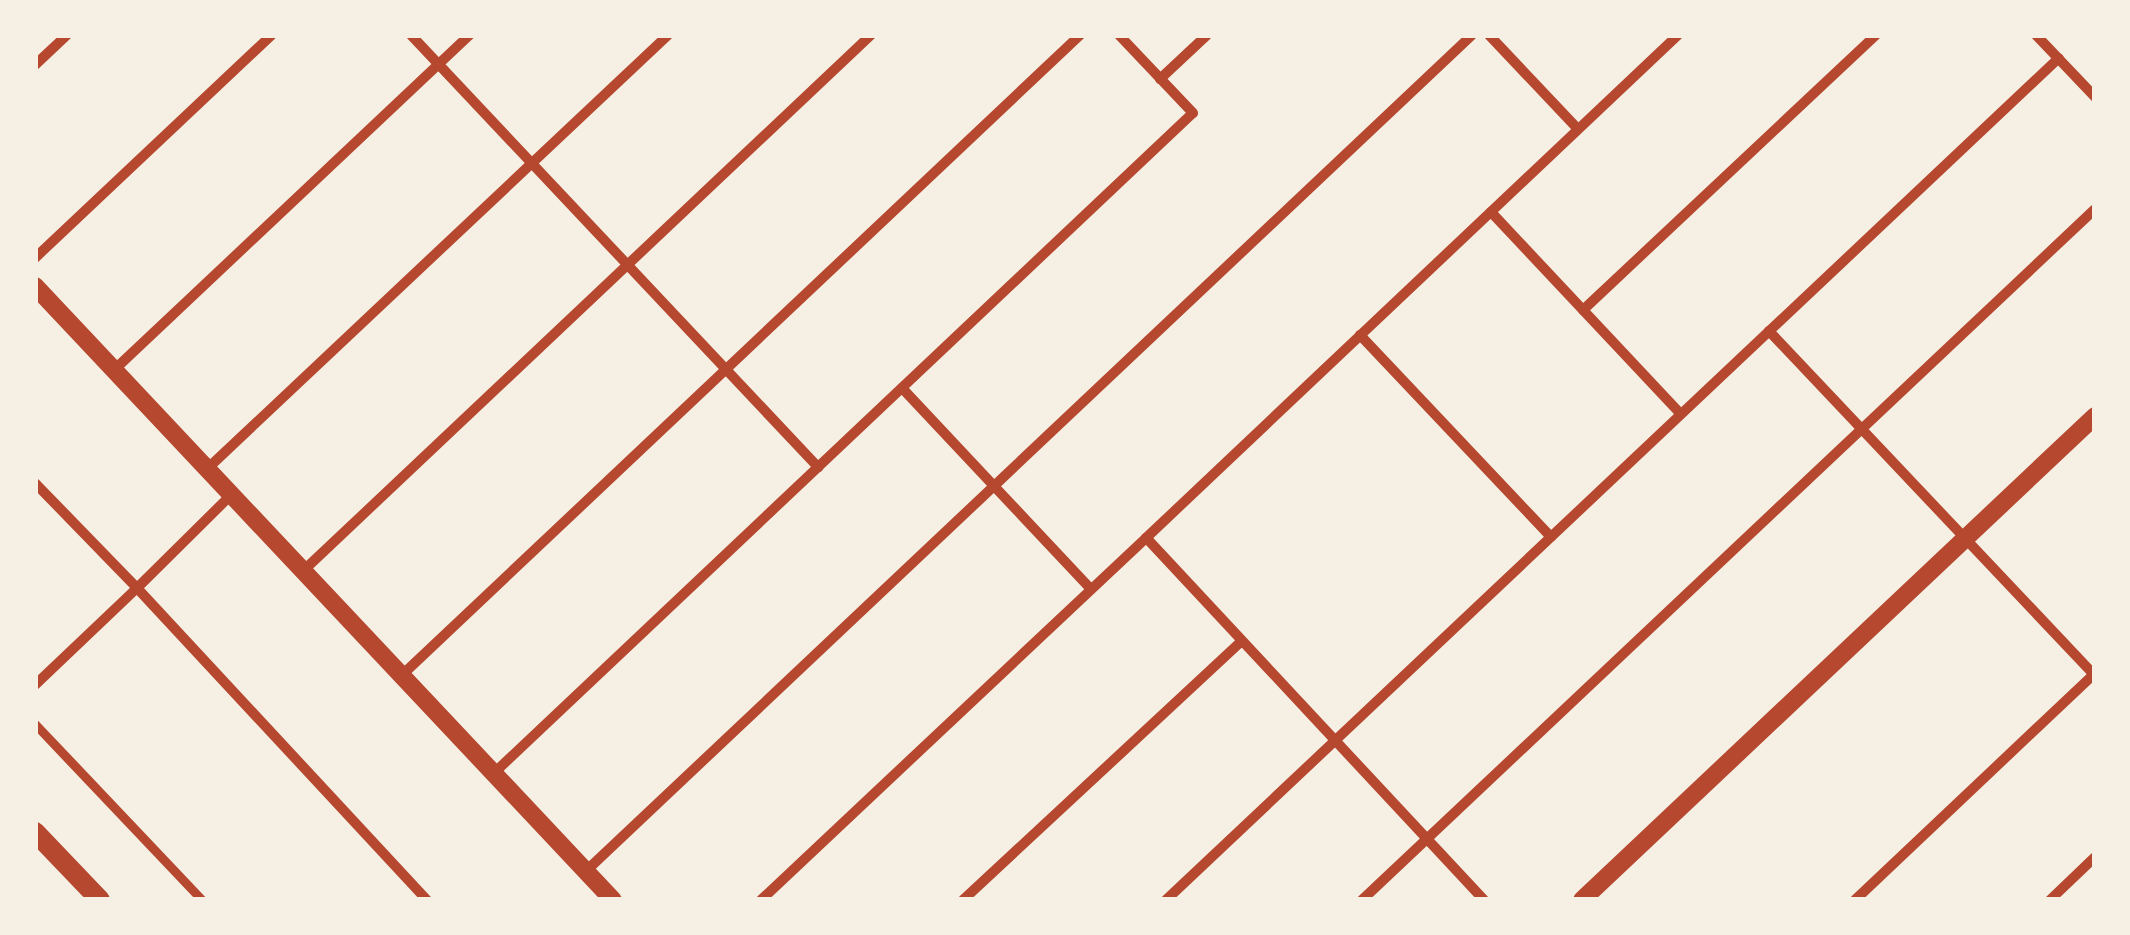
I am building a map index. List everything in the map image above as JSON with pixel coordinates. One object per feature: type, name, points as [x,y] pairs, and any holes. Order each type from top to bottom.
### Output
[{"type":"main road","points":[[35,832],[100,900]]},
{"type":"street","points":[[35,65],[67,35]]},
{"type":"street","points":[[35,258],[272,35]]},
{"type":"street","points":[[410,35],[818,467]]},
{"type":"street","points":[[114,370],[470,35]]},
{"type":"street","points":[[208,470],[668,35]]},
{"type":"street","points":[[303,571],[870,35]]},
{"type":"street","points":[[402,676],[1080,35]]},
{"type":"street","points":[[494,774],[1193,114],[1119,35]]},
{"type":"street","points":[[1160,79],[1206,35]]},
{"type":"street","points":[[586,871],[1472,35]]},
{"type":"street","points":[[1489,35],[1578,129]]},
{"type":"street","points":[[761,900],[1678,35]]},
{"type":"street","points":[[1583,310],[1876,35]]},
{"type":"street","points":[[2036,35],[2095,97]]},
{"type":"street","points":[[1166,900],[2058,58]]},
{"type":"street","points":[[1362,900],[2095,208]]},
{"type":"street","points":[[1490,212],[1681,414]]},
{"type":"street","points":[[35,286],[613,900]]},
{"type":"street","points":[[1769,331],[2094,675],[1855,900]]},
{"type":"street","points":[[1360,335],[1551,537]]},
{"type":"street","points":[[902,388],[1091,589]]},
{"type":"street","points":[[1582,900],[2095,416]]},
{"type":"street","points":[[35,483],[427,900]]},
{"type":"street","points":[[35,685],[232,495]]},
{"type":"street","points":[[1146,538],[1484,900]]},
{"type":"street","points":[[963,900],[1240,642]]},
{"type":"street","points":[[35,724],[202,900]]},
{"type":"street","points":[[2050,900],[2095,857]]}]
